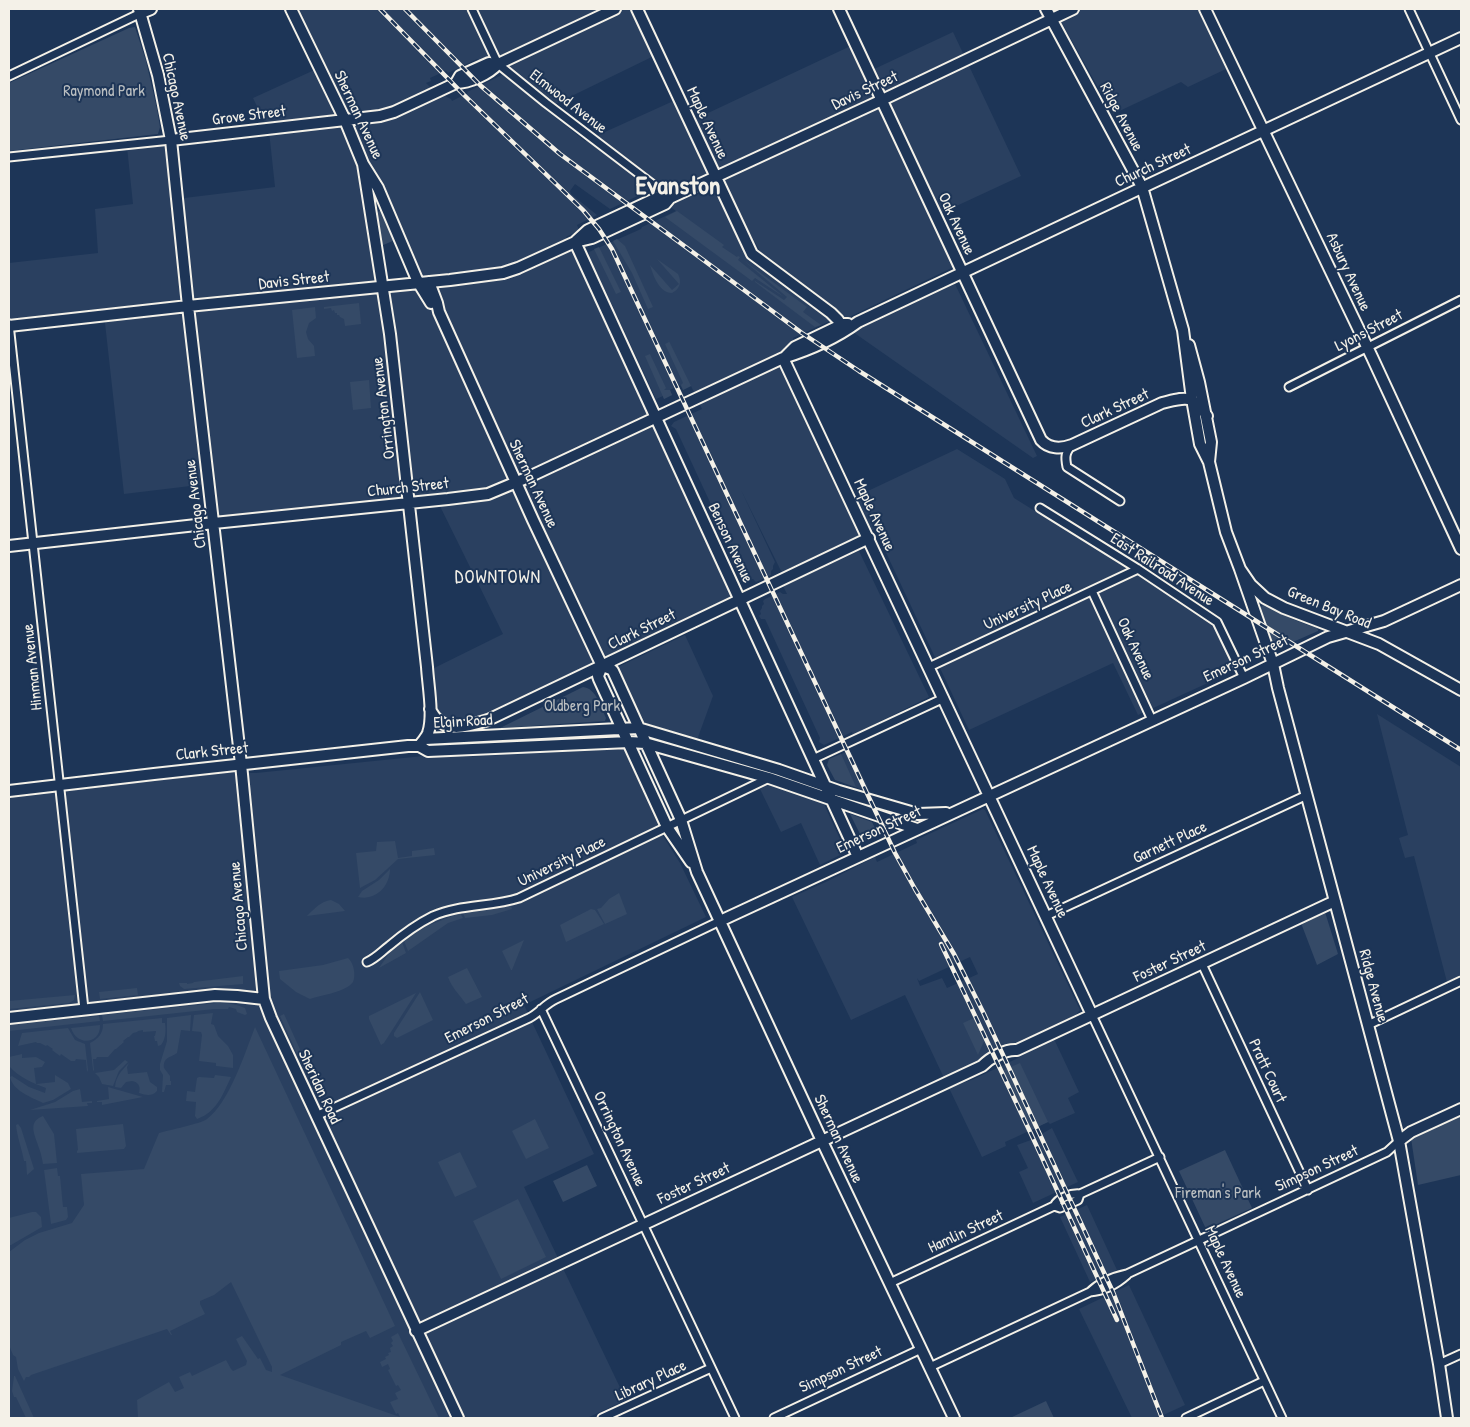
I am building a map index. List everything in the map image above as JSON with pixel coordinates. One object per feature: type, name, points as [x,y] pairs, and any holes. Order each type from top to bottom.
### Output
[{"type":"street","points":[[9,76],[140,11],[151,9]]},
{"type":"street","name":"Sherman Avenue","points":[[291,9],[345,120],[363,164],[378,188],[439,312],[591,644],[602,666],[611,669],[613,672],[681,820],[697,872],[954,1418]]},
{"type":"street","name":"Elmwood Avenue","points":[[472,9],[498,64],[670,198]]},
{"type":"street","name":"Grove Street","points":[[9,157],[380,116],[394,112],[456,83],[460,76],[489,63],[498,64],[615,9]]},
{"type":"street","name":"Maple Avenue","points":[[637,9],[752,254],[831,312],[841,325]]},
{"type":"street","name":"Oak Avenue","points":[[840,9],[1041,440],[1052,447]]},
{"type":"street","name":"Ridge Avenue","points":[[1046,9],[1142,187],[1182,330],[1200,444],[1209,462]]},
{"type":"street","name":"Davis Street","points":[[9,324],[503,273],[575,242],[592,238],[665,204],[670,198],[1073,9]]},
{"type":"street","name":"Asbury Avenue","points":[[1205,9],[1368,348],[1461,549]]},
{"type":"street","points":[[1408,9],[1461,120]]},
{"type":"street","name":"Chicago Avenue","points":[[140,11],[158,75],[171,140],[188,306],[241,764],[264,999]]},
{"type":"street","name":"Church Street","points":[[9,546],[488,494],[516,483],[783,358],[799,353],[846,331],[858,322],[1461,38]]},
{"type":"street","name":"Orrington Avenue","points":[[363,164],[390,334],[427,667],[430,708],[429,728],[422,743]]},
{"type":"street","name":"Benson Avenue","points":[[575,242],[858,857]]},
{"type":"street","name":"Lyons Street","points":[[1289,387],[1461,300]]},
{"type":"street","name":"Church Street","points":[[783,358],[795,347],[841,325],[858,322]]},
{"type":"street","name":"Hinman Avenue","points":[[9,324],[84,1009]]},
{"type":"street","name":"Ridge Avenue","points":[[1182,330],[1192,352],[1206,416],[1211,442],[1209,462]]},
{"type":"street","name":"Maple Avenue","points":[[783,358],[1282,1418]]},
{"type":"street","points":[[1192,399],[1206,416]]},
{"type":"street","name":"Clark Street","points":[[1052,447],[1059,448],[1072,445],[1162,403],[1192,399]]},
{"type":"street","points":[[1072,445],[1066,452],[1067,467],[1120,501]]},
{"type":"street","name":"Green Bay Road","points":[[1209,462],[1226,532],[1240,569],[1251,585],[1265,598],[1284,608],[1379,644],[1461,690]]},
{"type":"street","name":"East Railroad Avenue","points":[[1040,508],[1138,569],[1217,622],[1244,678]]},
{"type":"street","name":"Clark Street","points":[[430,708],[434,716],[445,726],[456,727],[478,723],[602,666],[869,538]]},
{"type":"street","name":"University Place","points":[[930,667],[1138,569]]},
{"type":"street","name":"Ridge Avenue","points":[[1240,569],[1273,664],[1399,1140],[1447,1418]]},
{"type":"street","name":"Emerson Street","points":[[316,1116],[534,1016],[547,1004],[556,999],[720,921],[1244,678],[1328,637],[1384,622],[1461,585]]},
{"type":"street","name":"Oak Avenue","points":[[1092,591],[1152,720]]},
{"type":"street","points":[[586,673],[592,662],[591,644]]},
{"type":"street","name":"Sherman Avenue","points":[[602,666],[598,676],[667,827],[697,872]]},
{"type":"street","points":[[813,759],[944,698]]},
{"type":"street","name":"Elgin Road","points":[[422,743],[638,728],[918,814],[952,813]]},
{"type":"street","name":"Elgin Road","points":[[422,743],[428,751],[629,742],[645,743],[769,778],[917,829]]},
{"type":"street","name":"Clark Street","points":[[9,791],[422,743]]},
{"type":"street","name":"University Place","points":[[367,962],[376,957],[402,935],[434,916],[472,906],[519,898],[769,778]]},
{"type":"street","name":"Garnett Place","points":[[1046,916],[1307,795]]},
{"type":"street","name":"Foster Street","points":[[416,1331],[984,1065],[987,1060],[1011,1049],[1017,1050],[1335,901]]},
{"type":"street","name":"Pratt Court","points":[[1202,964],[1308,1190]]},
{"type":"street","points":[[1368,1025],[1461,981]]},
{"type":"street","points":[[9,1018],[215,995],[264,999]]},
{"type":"street","name":"Sheridan Road","points":[[264,999],[268,1013],[458,1418]]},
{"type":"street","name":"Orrington Avenue","points":[[541,1009],[735,1418]]},
{"type":"street","name":"Simpson Street","points":[[930,1367],[1090,1292],[1096,1286],[1117,1276],[1127,1274],[1199,1241],[1387,1152],[1399,1140],[1411,1132],[1461,1109]]},
{"type":"street","name":"Hamlin Street","points":[[890,1283],[1054,1206],[1060,1208],[1078,1200],[1080,1194],[1160,1157]]},
{"type":"street","name":"Simpson Street","points":[[774,1418],[921,1349]]},
{"type":"street","points":[[1439,1364],[1461,1354]]},
{"type":"street","name":"Library Place","points":[[602,1418],[711,1368]]},
{"type":"street","points":[[1186,1418],[1264,1381]]},
{"type":"shaded area","points":[[293,9],[639,9],[660,53],[545,109],[585,141],[680,98],[691,121],[857,43],[870,71],[953,32],[1021,176],[937,215],[960,264],[847,318],[769,262],[762,255],[755,242],[742,248],[752,263],[832,320],[793,338],[795,342],[784,347],[853,498],[957,449],[1005,479],[1014,498],[1213,622],[1236,670],[1138,715],[1113,663],[969,730],[875,529],[782,573],[741,490],[775,562],[771,575],[756,582],[744,575],[740,575],[741,569],[676,429],[671,426],[674,422],[702,409],[691,386],[683,390],[680,385],[670,390],[672,395],[664,399],[663,396],[656,399],[590,258],[589,252],[676,211],[648,191],[610,209],[575,184],[570,191],[571,194],[597,215],[577,225],[579,230],[566,237],[735,599],[582,673],[469,723],[444,724],[429,707],[422,674],[503,634],[436,498],[212,521],[207,484],[124,494],[104,314],[9,324],[9,263],[98,253],[95,209],[133,204],[127,147],[170,142],[176,199],[275,187],[269,131],[253,98],[321,67]],"holes":[[[477,59],[493,66],[502,75],[452,101],[434,91],[426,83],[431,81],[430,78],[446,71],[448,73]],[[364,166],[419,281],[383,286]]]},
{"type":"shaded area","points":[[1054,9],[1198,9],[1226,69],[1188,87],[1181,82],[1113,114]]},
{"type":"shaded area","points":[[955,284],[1037,456],[1033,458],[853,332]]},
{"type":"shaded area","points":[[859,551],[929,697],[853,735],[852,732],[824,745],[819,742],[820,738],[765,619],[761,619],[759,616],[765,599],[780,592],[787,594],[783,586]]},
{"type":"shaded area","points":[[685,635],[713,696],[697,740],[642,722],[616,668]]},
{"type":"shaded area","points":[[1377,714],[1461,767],[1461,975],[1447,982],[1414,856],[1405,858],[1399,838],[1408,835]]},
{"type":"shaded area","points":[[624,749],[663,836],[680,863],[706,917],[524,1005],[594,1154],[524,1187],[626,1400],[587,1418],[9,1418],[9,796],[227,773],[256,773],[433,755],[465,757]]},
{"type":"shaded area","points":[[850,750],[870,792],[843,783],[831,759]]},
{"type":"shaded area","points":[[773,782],[823,802],[846,852],[820,865],[801,823],[781,832],[760,789]]},
{"type":"shaded area","points":[[983,809],[985,810],[1080,1010],[1073,1018],[1022,1042],[1013,1044],[944,1078],[905,995],[851,1020],[792,897],[875,857],[877,862],[917,843],[916,840]],"holes":[[[970,957],[978,974],[947,988],[942,978],[920,986],[917,978],[919,981]]]},
{"type":"shaded area","points":[[1054,1039],[1079,1092],[1068,1098],[1075,1113],[1050,1124],[1048,1122],[1005,1142],[1006,1146],[982,1157],[949,1088],[974,1079]]},
{"type":"shaded area","points":[[1052,1128],[1078,1182],[1033,1203],[1019,1172],[1028,1168],[1017,1145],[1031,1140]]},
{"type":"shaded area","points":[[1087,1205],[1117,1270],[1090,1282],[1060,1217]]},
{"type":"shaded area","points":[[1129,1285],[1185,1405],[1157,1418],[1132,1418],[1079,1309]]},
{"type":"green space","name":"Raymond Park","points":[[135,27],[146,61],[157,109],[160,127],[158,134],[9,151],[9,83],[129,28]]},
{"type":"green space","points":[[381,210],[395,240],[381,246],[376,213]]},
{"type":"green space","points":[[677,211],[724,245],[722,247],[740,257],[738,260],[784,297],[755,278],[752,281],[665,217]]},
{"type":"green space","points":[[617,239],[625,246],[653,307],[648,309],[632,273],[613,241]]},
{"type":"green space","points":[[599,247],[621,292],[616,294],[594,249]]},
{"type":"green space","points":[[657,259],[678,274],[680,285],[672,293],[660,287],[650,265],[672,290],[679,284]]},
{"type":"green space","points":[[743,260],[807,307],[803,312],[821,325],[815,327],[755,282],[784,300],[787,297]]},
{"type":"green space","points":[[359,303],[361,324],[345,326],[344,319],[337,315],[334,310],[332,311],[331,308],[324,309],[324,307]]},
{"type":"green space","points":[[315,307],[316,318],[309,323],[306,332],[308,339],[314,346],[315,356],[297,358],[292,310]]},
{"type":"green space","points":[[668,339],[691,386],[683,390],[681,385],[683,383],[665,344],[669,342]]},
{"type":"green space","points":[[650,354],[666,388],[664,390],[670,390],[672,395],[664,399],[645,356]]},
{"type":"green space","points":[[369,380],[371,408],[353,410],[350,382]]},
{"type":"green space","points":[[1263,605],[1317,628],[1318,631],[1275,649],[1260,608]]},
{"type":"green space","name":"Oldberg Park","points":[[583,687],[588,688],[595,694],[606,718],[605,721],[500,728]]},
{"type":"green space","points":[[841,754],[856,787],[835,780],[827,765],[829,759]]},
{"type":"green space","points":[[850,814],[872,822],[878,834],[865,841],[863,840]]},
{"type":"green space","points":[[395,841],[398,858],[412,856],[412,851],[434,848],[435,855],[398,859],[375,880],[360,888],[356,853],[376,851],[377,842]]},
{"type":"green space","points":[[390,869],[388,881],[381,891],[371,897],[358,897],[362,891],[379,880]]},
{"type":"green space","points":[[619,893],[627,914],[605,924],[597,909],[601,908],[609,899]]},
{"type":"green space","points":[[331,900],[339,904],[345,911],[307,916],[321,904]]},
{"type":"green space","points":[[511,906],[512,909],[492,915],[465,918],[463,913]]},
{"type":"green space","points":[[591,909],[595,910],[604,924],[566,942],[560,925]]},
{"type":"green space","points":[[1325,912],[1338,954],[1317,965],[1301,923]]},
{"type":"green space","points":[[460,913],[463,918],[448,923],[408,951],[404,941],[407,938],[427,926]]},
{"type":"green space","points":[[524,940],[512,970],[511,970],[502,951]]},
{"type":"green space","points":[[402,942],[406,953],[379,968],[390,952]]},
{"type":"green space","points":[[348,958],[354,969],[353,982],[333,993],[310,999],[296,992],[280,979],[279,971],[323,965]]},
{"type":"green space","points":[[467,968],[482,997],[466,1004],[448,977]]},
{"type":"green space","points":[[243,976],[243,984],[184,989],[179,983],[187,984]]},
{"type":"green space","points":[[137,988],[138,995],[100,999],[99,992]]},
{"type":"green space","points":[[420,992],[433,1020],[397,1038],[394,1036],[394,1033]]},
{"type":"green space","points":[[416,993],[384,1043],[381,1045],[369,1016]]},
{"type":"green space","points":[[75,995],[74,1000],[69,1003],[9,1009],[9,1001]]},
{"type":"green space","points":[[217,1003],[245,1008],[247,1014],[237,1012],[236,1009],[229,1007],[228,1009],[103,1021],[102,1015]]},
{"type":"green space","points":[[213,1013],[211,1024],[214,1025],[218,1036],[228,1046],[233,1055],[233,1068],[199,1061],[202,1035],[201,1032],[192,1031],[194,1015]]},
{"type":"green space","points":[[284,1014],[308,1067],[304,1069],[280,1016]]},
{"type":"green space","points":[[191,1015],[190,1031],[181,1030],[177,1053],[165,1062],[164,1068],[170,1076],[171,1085],[166,1085],[164,1092],[162,1092],[163,1075],[160,1070],[160,1064],[167,1041],[167,1018]]},
{"type":"green space","points":[[99,1016],[100,1021],[9,1031],[9,1025]]},
{"type":"green space","points":[[162,1018],[162,1023],[165,1023],[165,1031],[164,1040],[161,1045],[158,1046],[157,1041],[155,1041],[156,1031],[138,1031],[123,1041],[108,1057],[93,1059],[93,1070],[90,1043],[100,1036],[103,1024]]},
{"type":"green space","points":[[974,1018],[984,1041],[978,1055],[963,1023]]},
{"type":"green space","points":[[100,1025],[97,1036],[88,1041],[78,1038],[71,1028]]},
{"type":"green space","points":[[255,1027],[395,1326],[370,1338],[366,1331],[341,1342],[341,1345],[280,1375],[400,1417],[398,1413],[396,1414],[390,1402],[398,1399],[395,1393],[401,1390],[398,1385],[396,1386],[388,1370],[390,1369],[388,1364],[382,1367],[380,1362],[386,1359],[385,1357],[391,1352],[390,1348],[393,1346],[391,1343],[393,1341],[391,1337],[398,1333],[439,1418],[138,1418],[137,1400],[169,1382],[175,1392],[184,1388],[179,1377],[190,1372],[192,1376],[226,1360],[233,1371],[246,1365],[247,1361],[236,1339],[242,1336],[258,1359],[260,1358],[266,1370],[272,1372],[272,1367],[231,1282],[214,1295],[200,1301],[205,1314],[170,1331],[172,1335],[167,1329],[31,1375],[26,1377],[24,1381],[18,1369],[16,1357],[13,1355],[9,1345],[9,1252],[25,1240],[39,1233],[72,1223],[84,1205],[81,1174],[144,1169],[159,1133],[203,1121],[215,1112],[229,1090]]},
{"type":"green space","points":[[68,1028],[75,1040],[85,1044],[87,1072],[86,1060],[76,1059],[71,1061],[61,1054],[60,1056],[47,1045],[36,1042],[18,1046],[22,1033]]},
{"type":"green space","points":[[22,1054],[22,1058],[36,1057],[45,1062],[42,1067],[34,1068],[36,1084],[9,1066],[9,1057]]},
{"type":"green space","points":[[125,1060],[128,1062],[119,1071],[113,1086],[102,1084],[95,1073],[114,1070]]},
{"type":"green space","points":[[129,1063],[127,1067],[128,1074],[147,1072],[150,1082],[157,1087],[155,1093],[146,1095],[139,1093],[140,1088],[136,1082],[132,1081],[126,1082],[121,1088],[115,1087],[118,1076]]},
{"type":"green space","points":[[1020,1063],[1048,1122],[1027,1132],[999,1072]]},
{"type":"green space","points":[[55,1075],[68,1083],[71,1089],[53,1100],[43,1103],[19,1090],[10,1077],[12,1076],[29,1087],[45,1093],[46,1088],[36,1084],[55,1082]]},
{"type":"green space","points":[[215,1075],[231,1077],[222,1096],[210,1112],[197,1119],[195,1116],[196,1102],[186,1101],[187,1091],[195,1092],[197,1078],[214,1078]]},
{"type":"green space","points":[[108,1087],[143,1097],[102,1105],[102,1102],[97,1101],[109,1099]]},
{"type":"green space","points":[[80,1089],[82,1102],[92,1101],[92,1103],[87,1103],[88,1106],[30,1110],[55,1102]]},
{"type":"green space","points":[[1461,1115],[1461,1175],[1418,1185],[1411,1138]]},
{"type":"green space","points":[[43,1116],[54,1134],[57,1163],[43,1164],[34,1135],[33,1126]]},
{"type":"green space","points":[[535,1119],[549,1148],[526,1159],[512,1131]]},
{"type":"green space","points":[[18,1124],[34,1169],[27,1175],[26,1161],[24,1161],[16,1125]]},
{"type":"green space","points":[[123,1124],[126,1146],[124,1149],[77,1153],[76,1129]]},
{"type":"green space","name":"Fireman's Park","points":[[1225,1150],[1252,1208],[1206,1229],[1179,1171]]},
{"type":"green space","points":[[460,1152],[477,1187],[455,1197],[438,1162]]},
{"type":"green space","points":[[587,1165],[597,1186],[563,1202],[553,1181]]},
{"type":"green space","points":[[57,1168],[58,1176],[60,1176],[63,1207],[67,1207],[68,1217],[66,1220],[51,1224],[44,1170]]},
{"type":"green space","points":[[518,1199],[546,1257],[501,1279],[473,1221]]},
{"type":"green space","points":[[36,1212],[41,1217],[42,1227],[9,1245],[9,1218]]},
{"type":"green space","points":[[14,1376],[34,1418],[26,1418],[16,1397],[14,1397],[12,1391]]},
{"type":"green space","points":[[1046,1401],[1054,1418],[1010,1418]]},
{"type":"railway","points":[[380,9],[464,95],[583,210],[599,229],[612,249],[895,853],[954,954],[984,1014],[1113,1292],[1162,1418]]},
{"type":"railway","points":[[405,9],[481,86],[560,154],[802,333],[859,371],[1461,750]]},
{"type":"railway","points":[[941,944],[1117,1320]]},
{"type":"district","name":"Evanston","points":[[678,187]]},
{"type":"district","name":"DOWNTOWN","points":[[498,578]]}]
